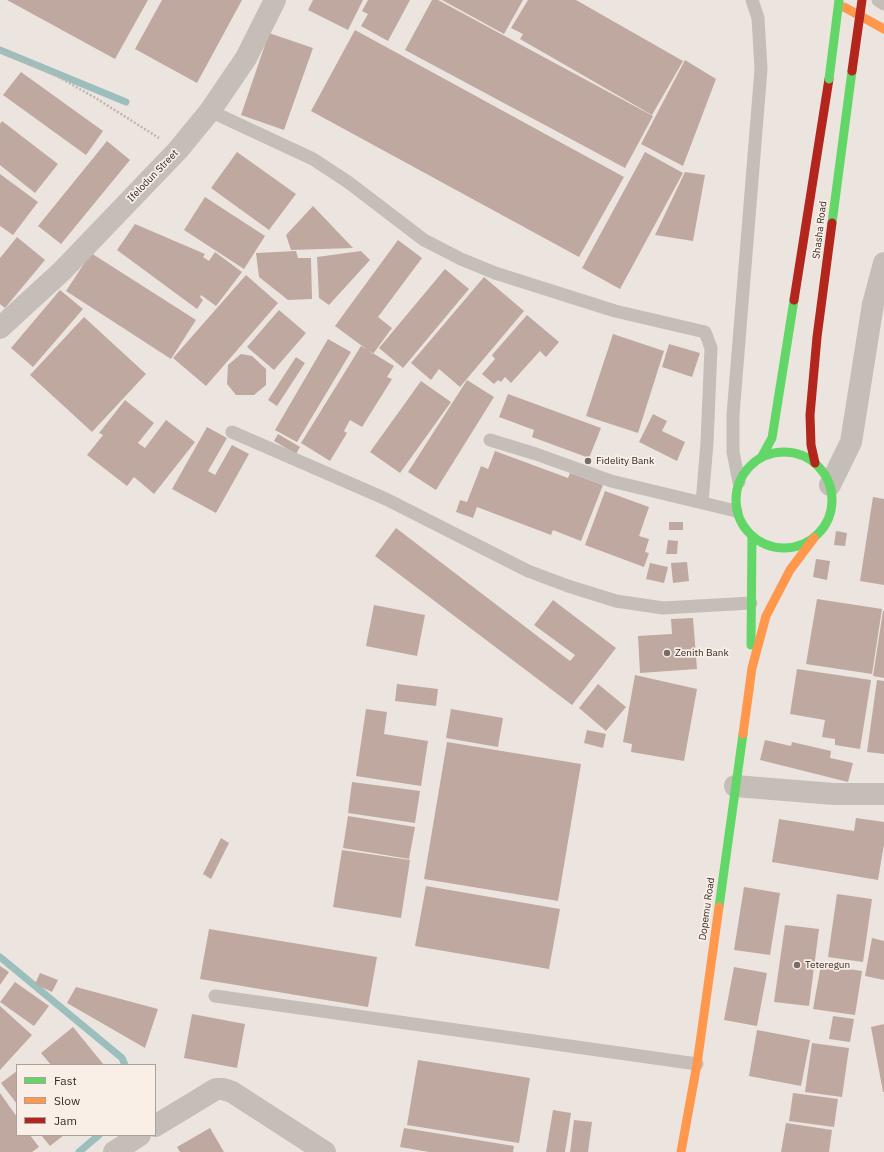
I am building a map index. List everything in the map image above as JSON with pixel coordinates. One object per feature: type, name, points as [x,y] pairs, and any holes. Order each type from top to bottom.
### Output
[{"type":"main road","points":[[830,0],[884,29]]},
{"type":"main road","name":"Shasha Road","points":[[761,458],[772,438],[775,422],[829,79],[839,0]]},
{"type":"main road","name":"Shasha Road","points":[[815,463],[811,445],[810,415],[817,338],[862,0]]},
{"type":"main road","points":[[752,668],[766,616],[779,589],[790,570],[814,538],[824,528],[830,514],[833,500],[827,477],[815,463],[798,454],[779,452],[761,458],[747,468],[739,482],[735,496],[736,511],[742,525],[752,536],[766,545],[782,549],[799,546],[814,538]]},
{"type":"main road","points":[[752,536],[750,603],[752,668]]},
{"type":"main road","name":"Dopemu Road","points":[[681,1152],[697,1064],[752,668]]},
{"type":"street","name":"Ifelodun Street","points":[[0,328],[62,271],[178,150],[210,111],[246,58],[275,0]]},
{"type":"street","points":[[830,485],[851,442],[873,304],[884,263]]},
{"type":"street","points":[[735,786],[834,794],[884,794]]},
{"type":"street","points":[[156,1125],[216,1089],[223,1089],[232,1092],[325,1152]]},
{"type":"street","points":[[114,1152],[138,1136]]},
{"type":"lane","points":[[739,482],[734,452],[733,415],[761,69],[758,18],[752,0]]},
{"type":"lane","points":[[878,0],[884,4]]},
{"type":"lane","points":[[210,111],[313,159],[348,182],[424,240],[462,260],[495,273],[615,311],[705,332],[711,348],[707,443],[702,503]]},
{"type":"lane","points":[[232,432],[386,499],[528,570],[568,586],[616,601],[663,608],[750,603]]},
{"type":"lane","points":[[490,440],[536,454],[611,481],[736,511]]},
{"type":"lane","points":[[216,996],[697,1064]]},
{"type":"path","points":[[0,51],[55,75],[94,97],[178,150]]},
{"type":"building","points":[[7,0],[148,0],[115,59]]},
{"type":"building","points":[[162,0],[242,0],[197,83],[135,49]]},
{"type":"building","points":[[313,0],[363,0],[348,30],[308,10]]},
{"type":"building","points":[[368,0],[410,0],[388,41],[361,26],[368,14],[362,11]]},
{"type":"building","points":[[432,0],[438,0],[653,116],[625,168],[405,50]]},
{"type":"building","points":[[442,0],[523,0],[504,34]]},
{"type":"building","points":[[528,0],[576,0],[683,61],[652,115],[520,39],[523,34],[511,28]]},
{"type":"building","points":[[355,30],[624,177],[579,257],[311,111]]},
{"type":"building","points":[[269,33],[313,48],[284,130],[241,115]]},
{"type":"building","points":[[685,60],[716,79],[683,166],[641,144]]},
{"type":"building","points":[[21,72],[103,131],[86,155],[3,95]]},
{"type":"building","points":[[2,121],[58,164],[35,193],[0,165],[0,124]]},
{"type":"building","points":[[107,141],[130,160],[61,244],[38,226]]},
{"type":"building","points":[[237,152],[296,194],[269,230],[211,188]]},
{"type":"building","points":[[645,152],[683,173],[620,289],[582,268]]},
{"type":"building","points":[[685,172],[705,175],[693,241],[655,235]]},
{"type":"building","points":[[0,174],[38,202],[13,235],[0,226]]},
{"type":"building","points":[[205,197],[265,236],[244,269],[184,230]]},
{"type":"building","points":[[313,206],[353,248],[291,250],[286,235]]},
{"type":"building","points":[[135,224],[205,254],[203,257],[209,261],[215,252],[242,272],[216,306],[201,295],[200,297],[203,300],[197,309],[117,250]]},
{"type":"building","points":[[17,237],[45,260],[5,308],[0,304],[0,258]]},
{"type":"building","points":[[398,240],[422,258],[378,317],[392,328],[373,354],[335,326]]},
{"type":"building","points":[[296,251],[298,258],[311,258],[312,299],[288,300],[259,277],[256,253]]},
{"type":"building","points":[[361,251],[370,260],[329,305],[319,298],[317,257]]},
{"type":"building","points":[[91,253],[196,320],[171,359],[66,291]]},
{"type":"building","points":[[445,269],[469,289],[403,368],[379,348]]},
{"type":"building","points":[[246,275],[278,303],[206,386],[173,358]]},
{"type":"building","points":[[484,277],[524,311],[460,387],[439,369],[431,380],[411,363]]},
{"type":"building","points":[[60,290],[83,309],[33,367],[11,348]]},
{"type":"building","points":[[279,310],[306,333],[274,370],[247,347]]},
{"type":"building","points":[[527,315],[559,342],[546,357],[540,351],[511,383],[505,377],[501,382],[498,380],[494,384],[482,374],[495,359],[492,355]]},
{"type":"building","points":[[84,317],[146,374],[92,432],[30,375]]},
{"type":"building","points":[[613,334],[664,351],[638,433],[586,416]]},
{"type":"building","points":[[328,339],[351,352],[297,442],[275,430]]},
{"type":"building","points":[[669,344],[700,353],[692,377],[662,367]]},
{"type":"building","points":[[361,346],[394,366],[387,377],[392,379],[362,427],[350,420],[344,431],[347,433],[330,461],[301,443]]},
{"type":"building","points":[[241,354],[252,356],[266,369],[266,385],[254,395],[236,395],[227,384],[228,365]]},
{"type":"building","points":[[296,357],[305,363],[277,406],[268,400]]},
{"type":"building","points":[[467,380],[494,397],[436,490],[408,472]]},
{"type":"building","points":[[421,381],[451,402],[400,473],[370,452]]},
{"type":"building","points":[[508,394],[601,428],[589,458],[532,437],[534,430],[499,417]]},
{"type":"building","points":[[125,400],[154,423],[138,443],[145,448],[166,420],[195,442],[154,494],[134,477],[127,486],[87,455],[103,435],[99,433]]},
{"type":"building","points":[[653,414],[667,421],[662,431],[685,442],[677,461],[639,442]]},
{"type":"building","points":[[207,427],[227,438],[208,471],[215,475],[232,445],[249,454],[216,513],[172,489]]},
{"type":"building","points":[[278,434],[300,447],[296,454],[274,441]]},
{"type":"building","points":[[495,451],[568,478],[570,473],[603,485],[581,541],[553,530],[551,535],[477,507],[473,518],[456,512],[460,500],[467,502],[481,466],[488,469]]},
{"type":"building","points":[[605,491],[649,507],[639,536],[649,539],[645,552],[649,553],[644,567],[585,545]]},
{"type":"building","points":[[873,497],[884,499],[884,585],[860,581]]},
{"type":"building","points":[[669,522],[683,522],[683,530],[669,530]]},
{"type":"building","points":[[396,528],[570,661],[575,655],[534,625],[553,600],[616,648],[572,705],[375,556]]},
{"type":"building","points":[[836,531],[847,533],[845,546],[834,545]]},
{"type":"building","points":[[668,540],[678,541],[677,554],[666,554]]},
{"type":"building","points":[[816,559],[830,561],[827,580],[813,577]]},
{"type":"building","points":[[687,562],[689,581],[673,583],[671,563]]},
{"type":"building","points":[[650,563],[668,567],[664,583],[646,579]]},
{"type":"building","points":[[817,599],[882,609],[872,674],[806,664]]},
{"type":"building","points":[[374,605],[425,615],[417,656],[366,646]]},
{"type":"building","points":[[884,611],[884,678],[873,676]]},
{"type":"building","name":"Zenith Bank","points":[[693,618],[697,669],[640,673],[638,636],[672,634],[671,619]]},
{"type":"building","points":[[797,669],[871,680],[860,749],[835,745],[835,739],[822,737],[825,720],[790,714]]},
{"type":"building","points":[[635,675],[697,689],[684,761],[631,752],[632,744],[623,742]]},
{"type":"building","points":[[877,680],[884,681],[884,754],[867,752]]},
{"type":"building","points":[[397,684],[438,689],[436,706],[395,701]]},
{"type":"building","points":[[598,684],[626,707],[606,731],[579,708]]},
{"type":"building","points":[[366,709],[387,712],[384,734],[428,741],[421,786],[356,776]]},
{"type":"building","points":[[451,709],[503,718],[498,747],[446,738]]},
{"type":"building","points":[[587,730],[606,734],[603,748],[584,743]]},
{"type":"building","points":[[765,740],[791,746],[792,742],[831,751],[830,758],[853,763],[848,782],[760,760]]},
{"type":"building","points":[[447,742],[581,764],[558,901],[424,879]]},
{"type":"building","points":[[352,782],[420,791],[415,823],[348,813]]},
{"type":"building","points":[[348,816],[415,827],[409,859],[343,848]]},
{"type":"building","points":[[856,818],[884,822],[884,844],[878,880],[772,862],[779,819],[854,831]]},
{"type":"building","points":[[221,838],[229,843],[211,879],[203,874]]},
{"type":"building","points":[[342,850],[410,860],[401,918],[333,907]]},
{"type":"building","points":[[426,886],[560,909],[549,969],[415,946]]},
{"type":"building","points":[[744,887],[780,893],[770,955],[734,950]]},
{"type":"building","points":[[837,894],[872,899],[863,962],[828,957]]},
{"type":"building","points":[[785,925],[819,929],[809,1006],[774,1002]]},
{"type":"building","points":[[209,929],[377,957],[368,1007],[200,979]]},
{"type":"building","points":[[872,938],[884,941],[884,980],[865,976]]},
{"type":"building","points":[[821,965],[862,971],[855,1015],[813,1009]]},
{"type":"building","points":[[0,966],[9,972],[0,985]]},
{"type":"building","points":[[734,967],[767,973],[757,1026],[724,1020]]},
{"type":"building","points":[[40,973],[58,980],[52,992],[35,984]]},
{"type":"building","points":[[15,982],[49,1006],[34,1026],[0,1002]]},
{"type":"building","points":[[76,987],[158,1009],[145,1048],[67,1003]]},
{"type":"building","points":[[0,1006],[32,1035],[0,1070]]},
{"type":"building","points":[[192,1014],[245,1024],[237,1068],[184,1058]]},
{"type":"building","points":[[833,1016],[854,1019],[850,1042],[829,1039]]},
{"type":"building","points":[[884,1024],[884,1092],[883,1092],[871,1027]]},
{"type":"building","points":[[73,1027],[103,1064],[50,1064],[41,1053]]},
{"type":"building","points":[[757,1030],[810,1040],[801,1086],[749,1076]]},
{"type":"building","points":[[812,1043],[849,1048],[842,1097],[805,1092]]},
{"type":"building","points":[[418,1060],[530,1078],[519,1143],[407,1125]]},
{"type":"building","points":[[16,1072],[16,1103],[1,1083]]},
{"type":"building","points":[[0,1093],[16,1116],[16,1136],[31,1136],[39,1147],[32,1152],[0,1152]]},
{"type":"building","points":[[793,1093],[838,1099],[834,1127],[789,1121]]},
{"type":"building","points":[[553,1110],[571,1113],[565,1152],[546,1152]]},
{"type":"building","points":[[574,1120],[592,1122],[588,1152],[570,1152]]},
{"type":"building","points":[[786,1123],[832,1130],[829,1152],[781,1152]]},
{"type":"building","points":[[210,1128],[224,1152],[180,1152],[177,1147]]},
{"type":"building","points":[[404,1128],[514,1146],[513,1152],[429,1152],[400,1147]]},
{"type":"building","points":[[42,1136],[63,1136],[50,1146]]},
{"type":"waterway","points":[[0,50],[126,102]]},
{"type":"waterway","points":[[0,957],[122,1058],[125,1064]]},
{"type":"waterway","points":[[79,1152],[98,1136]]},
{"type":"traffic: fast","points":[[829,79],[839,0]]},
{"type":"traffic: fast","points":[[832,223],[852,71]]},
{"type":"traffic: fast","points":[[761,458],[772,438],[794,300]]},
{"type":"traffic: fast","points":[[784,452],[802,456],[811,460],[818,466],[824,473],[828,482],[832,500],[828,518],[824,527],[818,534],[811,540],[802,544],[784,548],[766,544],[757,540],[750,534],[744,527],[740,518],[736,500],[740,482],[744,473],[750,466],[757,460],[766,456],[784,452]]},
{"type":"traffic: fast","points":[[751,645],[752,536]]},
{"type":"traffic: fast","points":[[719,907],[743,734]]},
{"type":"traffic: slow","points":[[844,7],[884,29]]},
{"type":"traffic: slow","points":[[743,734],[752,668],[766,616],[790,570],[814,538]]},
{"type":"traffic: slow","points":[[681,1152],[697,1064],[719,907]]},
{"type":"traffic: jam","points":[[852,71],[862,0]]},
{"type":"traffic: jam","points":[[794,300],[829,79]]},
{"type":"traffic: jam","points":[[815,463],[811,445],[810,415],[817,337],[832,223]]},
{"type":"place","name":"Fidelity Bank","points":[[588,461]]},
{"type":"place","name":"Zenith Bank","points":[[667,653]]},
{"type":"place","name":"Teteregun","points":[[797,965]]}]
